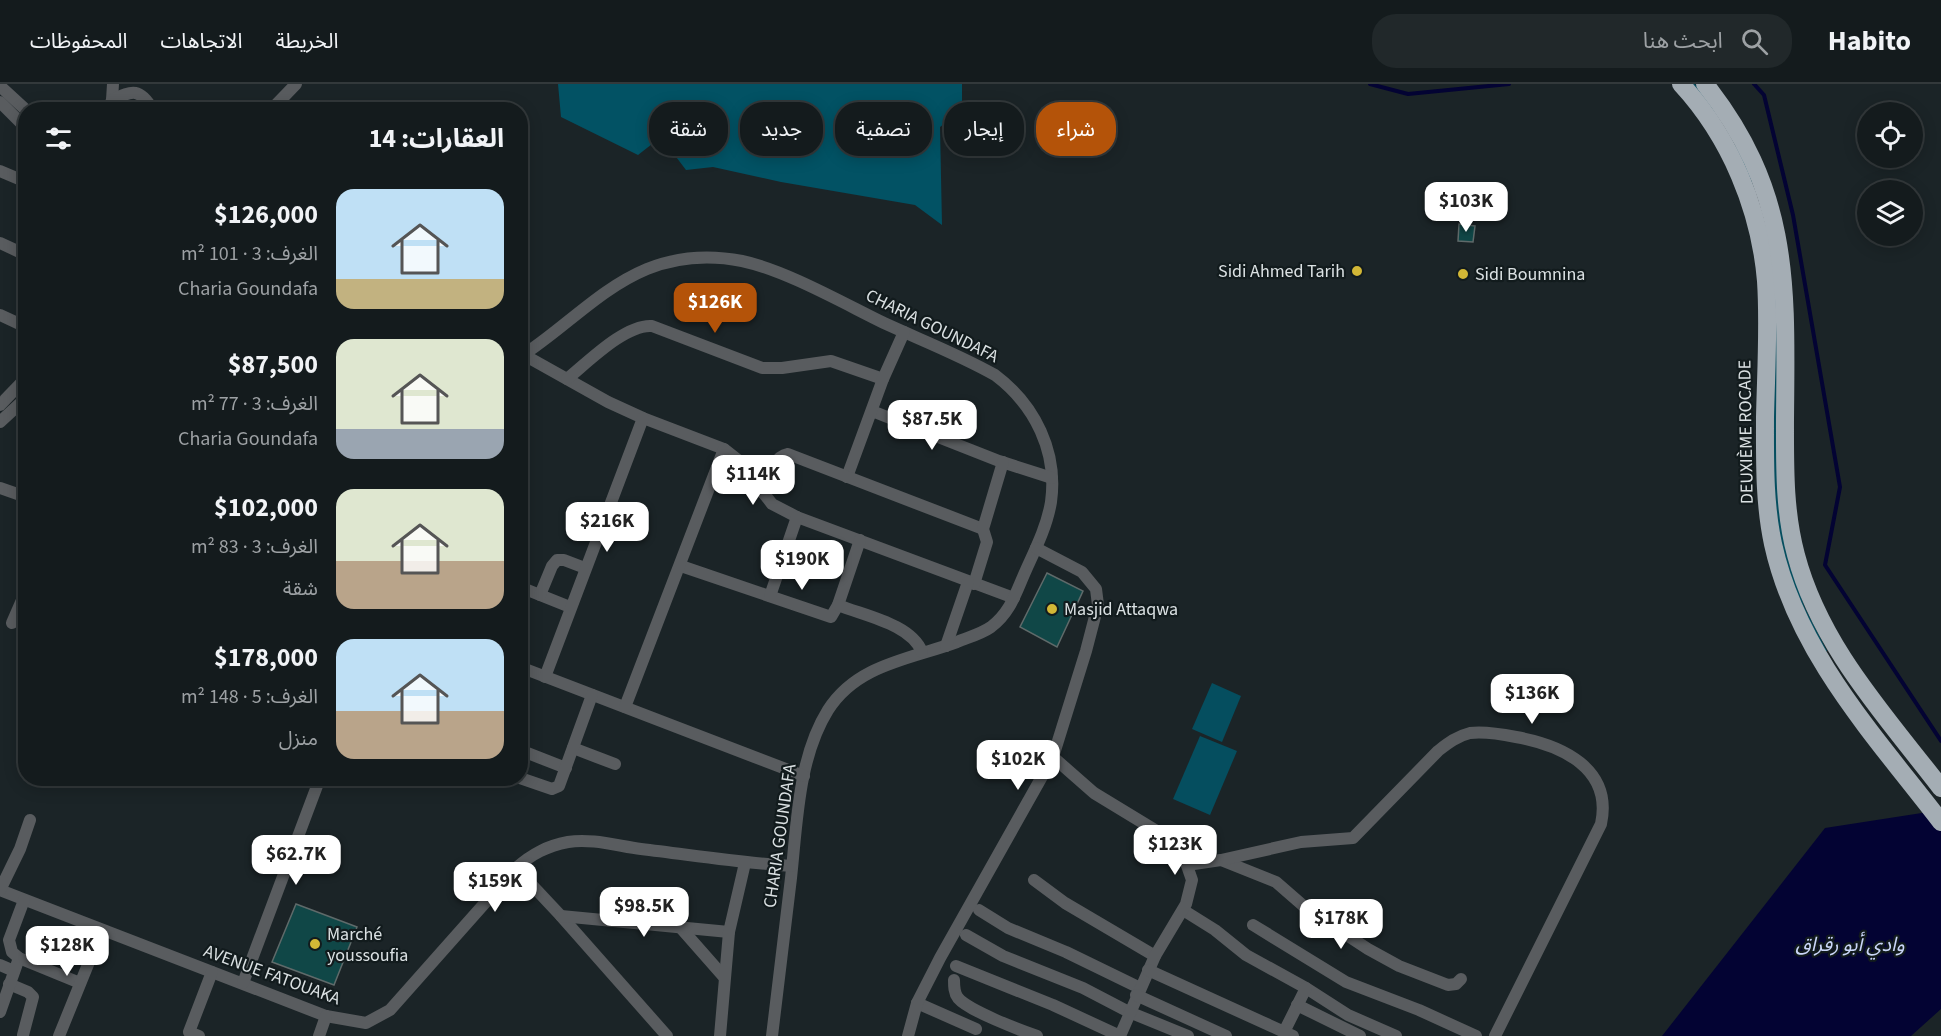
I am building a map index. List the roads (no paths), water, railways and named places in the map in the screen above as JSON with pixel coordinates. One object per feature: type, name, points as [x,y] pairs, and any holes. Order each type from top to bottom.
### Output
[{"type":"highway","name":"DEUXIÈME ROCADE","points":[[1681,84],[1721,140],[1740,178],[1754,217],[1763,259],[1767,301],[1765,459],[1768,516],[1776,554],[1790,600],[1801,626],[1829,676],[1941,822]]},
{"type":"highway","points":[[1705,84],[1745,145],[1764,189],[1778,234],[1786,305],[1785,482],[1790,530],[1810,599],[1845,662],[1941,788]]},
{"type":"street","points":[[110,102],[113,84]]},
{"type":"street","points":[[279,102],[296,84]]},
{"type":"street","points":[[0,86],[3,102],[18,119]]},
{"type":"street","points":[[114,102],[126,93],[137,92],[148,102]]},
{"type":"street","points":[[3,102],[18,107]]},
{"type":"street","points":[[0,171],[18,179]]},
{"type":"street","points":[[0,243],[18,251]]},
{"type":"street","name":"CHARIA GOUNDAFA","points":[[528,351],[623,280],[649,268],[686,259],[711,257],[742,261],[769,270],[978,365],[995,375],[1019,395],[1044,436],[1052,477],[1051,503],[1036,549],[1007,612],[986,630],[946,646],[879,667],[848,686],[828,711],[819,728],[804,776],[772,1036]]},
{"type":"street","points":[[0,315],[18,323]]},
{"type":"street","points":[[567,379],[613,343],[633,329],[644,325],[762,368],[836,362],[883,379]]},
{"type":"street","points":[[847,477],[883,379],[904,332]]},
{"type":"street","points":[[528,359],[643,418],[724,449],[738,460],[772,504],[797,517],[1014,598]]},
{"type":"street","points":[[0,405],[18,387]]},
{"type":"street","points":[[11,395],[18,397]]},
{"type":"street","points":[[0,422],[18,405]]},
{"type":"street","points":[[872,411],[1003,462],[1052,477]]},
{"type":"street","points":[[545,677],[643,418]]},
{"type":"street","points":[[625,707],[724,449]]},
{"type":"street","points":[[763,493],[776,462],[784,455],[795,456],[982,529]]},
{"type":"street","points":[[946,646],[987,542],[982,529],[1003,462]]},
{"type":"street","points":[[0,488],[18,494]]},
{"type":"street","points":[[770,596],[797,517]]},
{"type":"street","points":[[681,566],[829,616],[834,614],[860,540]]},
{"type":"street","points":[[910,1035],[917,1003],[958,924],[1053,757],[1073,700],[1098,598],[1096,589],[1082,572],[1036,549]]},
{"type":"street","points":[[540,595],[552,566],[557,560],[564,560],[585,568]]},
{"type":"street","points":[[528,590],[570,607]]},
{"type":"street","points":[[837,605],[902,630],[915,639],[922,652]]},
{"type":"street","points":[[12,623],[18,609]]},
{"type":"street","points":[[528,670],[804,776]]},
{"type":"street","points":[[528,781],[552,789],[559,786],[592,695]]},
{"type":"street","points":[[1187,865],[1221,860],[1301,842],[1353,838],[1438,751],[1450,742],[1470,734],[1500,734],[1521,738],[1555,748],[1572,756],[1593,775],[1601,789],[1604,803],[1601,824],[1495,1036]]},
{"type":"street","points":[[573,748],[615,764]]},
{"type":"street","points":[[528,753],[566,768]]},
{"type":"street","points":[[956,966],[1053,1005],[1120,1036],[1155,956],[1183,910],[1191,892],[1192,880],[1187,865],[1175,845],[1168,838],[1094,793],[1053,757]]},
{"type":"street","points":[[243,983],[317,786]]},
{"type":"street","points":[[0,890],[20,849],[30,820]]},
{"type":"street","name":"AVENUE FATOUAKA","points":[[0,890],[326,1016],[366,1023],[390,1010],[516,868],[530,855],[549,846],[571,842],[600,843],[745,863],[792,866]]},
{"type":"street","points":[[1221,860],[1276,882],[1306,909],[1340,932],[1399,966],[1448,985],[1456,984],[1461,979]]},
{"type":"street","points":[[720,1036],[729,932],[745,863]]},
{"type":"street","points":[[516,868],[667,1036]]},
{"type":"street","points":[[1034,880],[1065,903],[1155,956]]},
{"type":"street","points":[[24,900],[9,940],[12,952],[19,958],[81,983]]},
{"type":"street","points":[[980,910],[1008,928],[1066,952],[1138,992],[1226,1036]]},
{"type":"street","points":[[1183,910],[1215,930],[1246,955],[1306,988],[1348,1015],[1396,1036]]},
{"type":"street","points":[[561,916],[729,932]]},
{"type":"street","points":[[1253,925],[1346,982],[1419,1010],[1476,1036]]},
{"type":"street","points":[[680,927],[724,977]]},
{"type":"street","points":[[59,1036],[102,930]]},
{"type":"street","points":[[966,935],[1003,956],[1083,988],[1129,1012],[1188,1036]]},
{"type":"street","points":[[1,1006],[19,958]]},
{"type":"street","points":[[0,965],[33,997],[23,1035]]},
{"type":"street","points":[[1148,970],[1289,1034],[1297,1005],[1306,988]]},
{"type":"street","points":[[190,1035],[212,972]]},
{"type":"street","points":[[954,980],[955,992],[960,1000],[993,1019],[1037,1036]]},
{"type":"street","points":[[917,1003],[976,1029]]},
{"type":"street","points":[[1297,1005],[1360,1036]]},
{"type":"street","points":[[319,1036],[326,1016]]},
{"type":"water","name":"وادي أبو رقراق","points":[[1941,810],[1941,1009],[1911,1036],[1662,1036],[1825,828]]},
{"type":"waterway","points":[[1370,84],[1408,94],[1509,84]]},
{"type":"waterway","points":[[1754,84],[1764,95],[1793,215],[1840,487],[1825,565],[1941,741]]},
{"type":"place","name":"Sidi Ahmed Tarih","points":[[1357,271]]},
{"type":"place","name":"Sidi Boumnina","points":[[1463,274]]},
{"type":"place","name":"Masjid Attaqwa","points":[[1052,609]]},
{"type":"place","name":"Marché youssoufia","points":[[315,944]]}]
